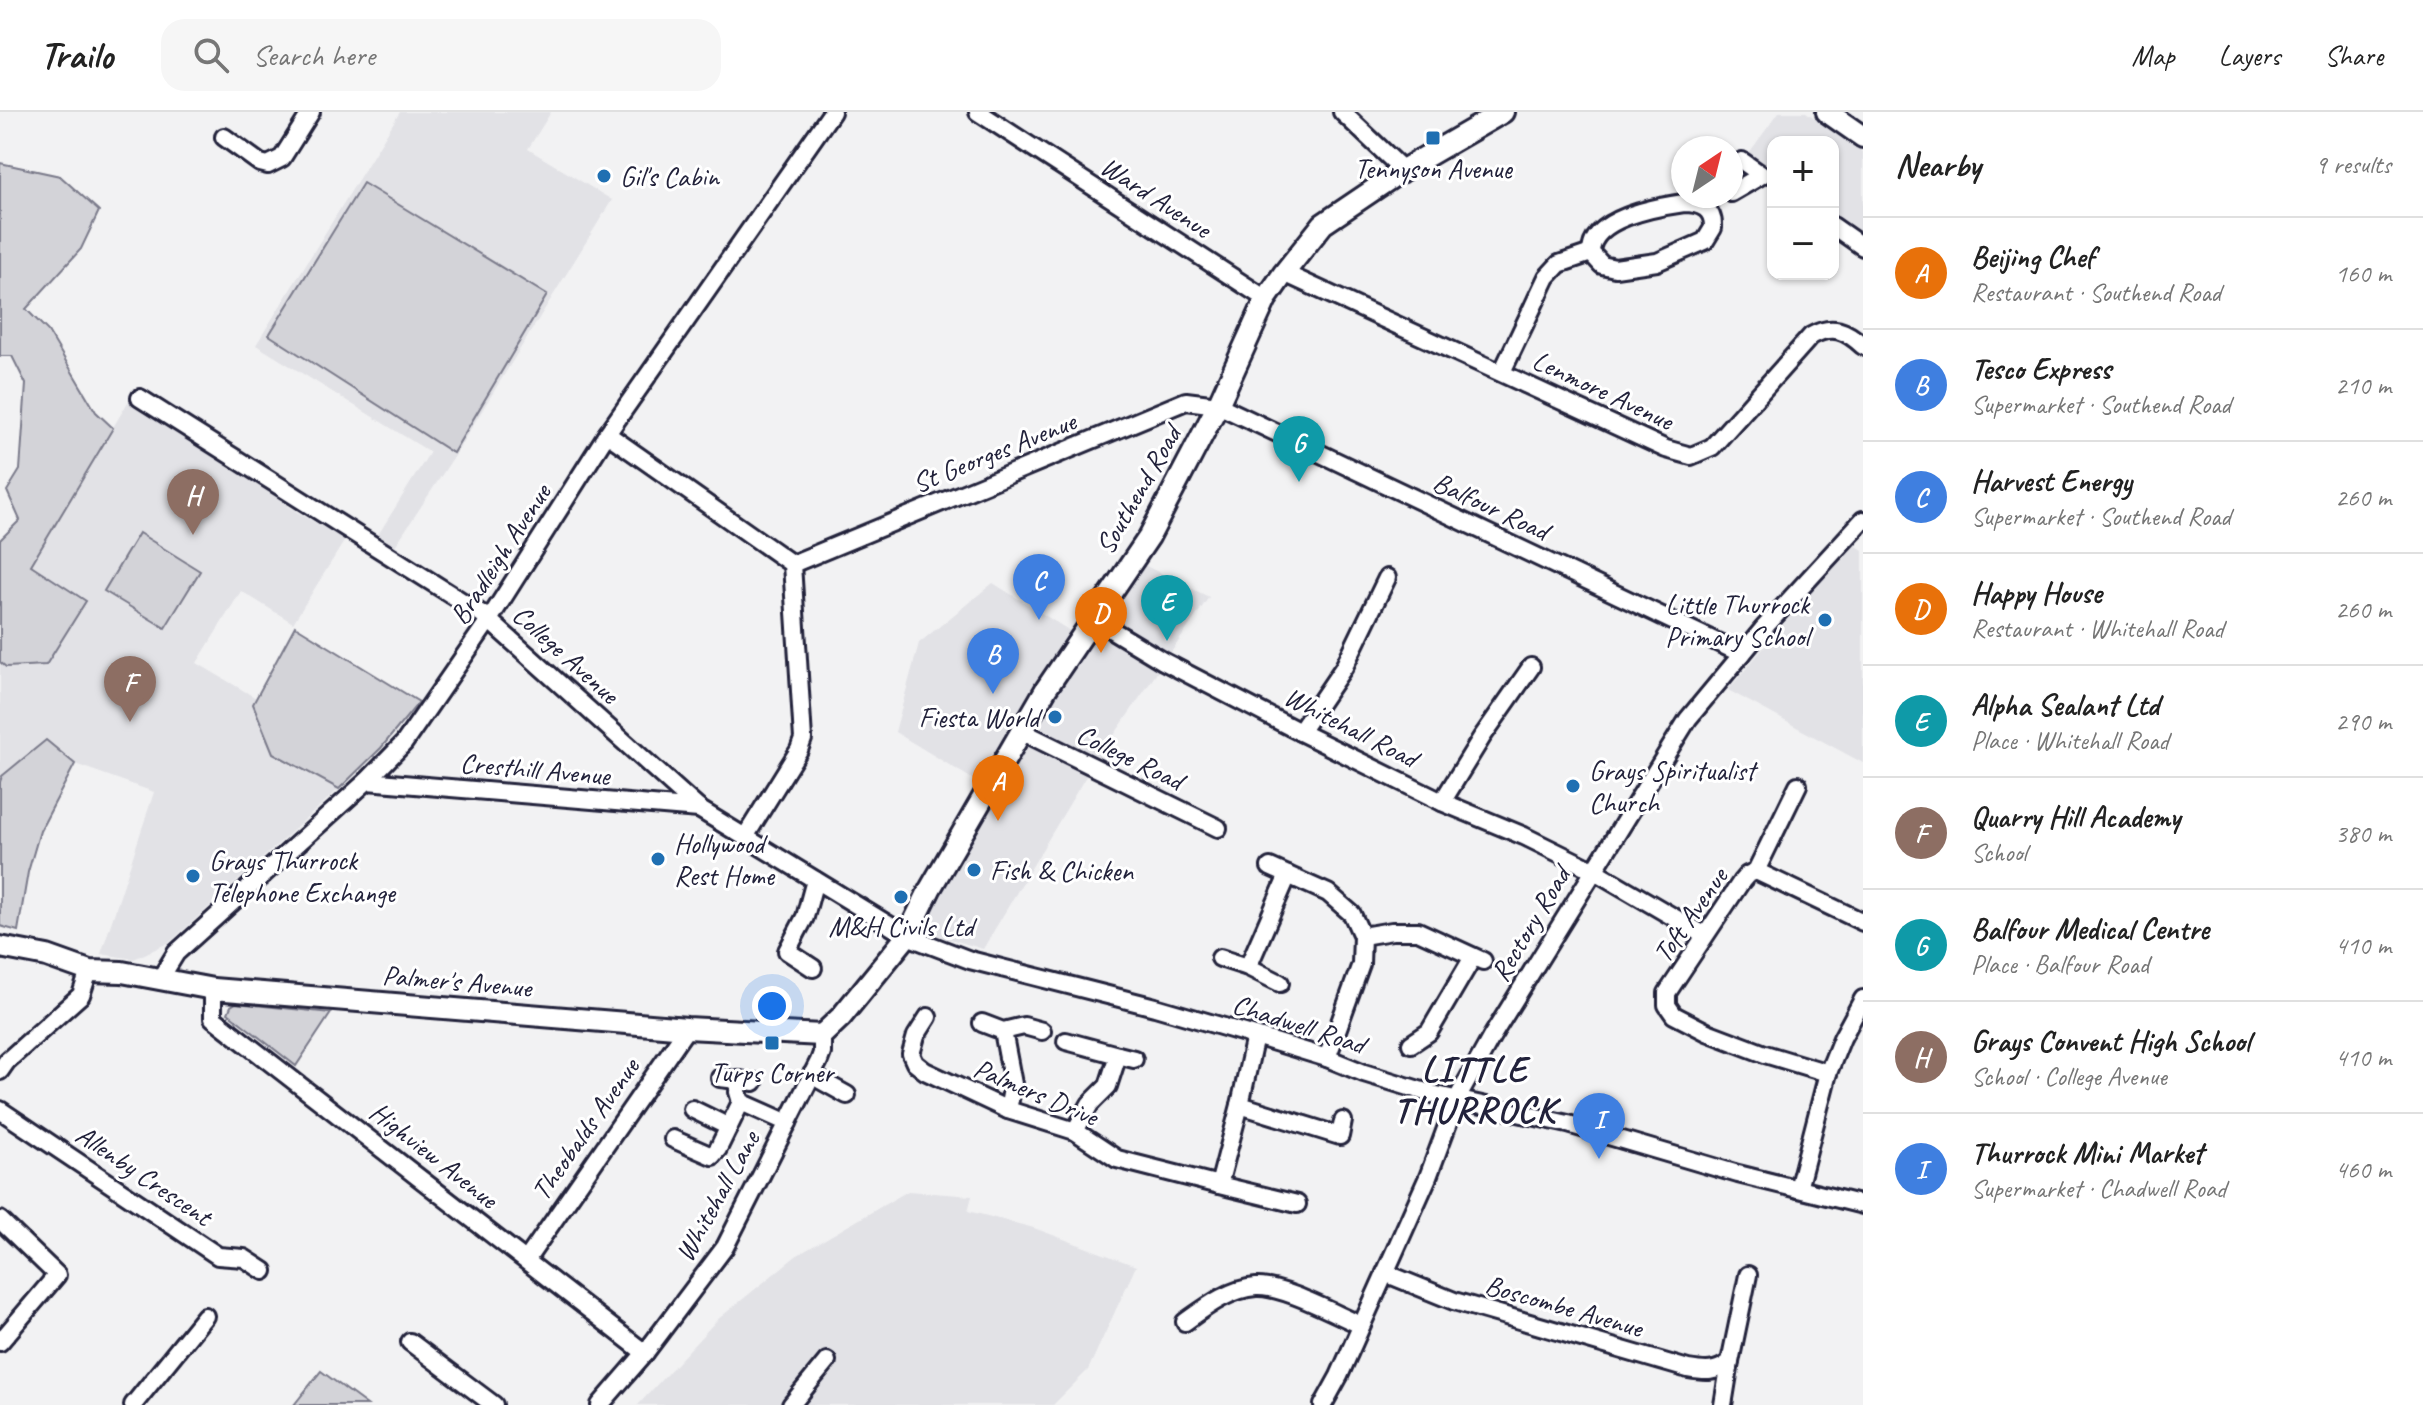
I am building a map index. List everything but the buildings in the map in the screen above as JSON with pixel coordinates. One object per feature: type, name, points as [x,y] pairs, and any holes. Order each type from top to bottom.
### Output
[{"type":"main road","name":"Southend Road","points":[[822,1035],[841,1017],[907,936],[930,889],[1021,731],[1092,618],[1149,537],[1218,405],[1266,299],[1284,273],[1323,224],[1403,170],[1503,112]]},
{"type":"main road","points":[[1827,112],[1863,137]]},
{"type":"main road","points":[[1851,112],[1863,121]]},
{"type":"main road","name":"Palmer's Avenue","points":[[0,947],[47,956],[89,971],[122,972],[213,989],[687,1028],[822,1035]]},
{"type":"street","points":[[224,137],[260,163],[268,165],[282,158],[311,112]]},
{"type":"street","name":"Bradleigh Avenue","points":[[160,979],[176,953],[367,781],[404,743],[489,620],[607,434],[832,112]]},
{"type":"street","name":"Ward Avenue","points":[[978,112],[1266,299]]},
{"type":"street","points":[[1342,112],[1403,170]]},
{"type":"street","points":[[1743,162],[1767,179]]},
{"type":"street","points":[[1743,188],[1767,179]]},
{"type":"street","points":[[1591,253],[1594,237],[1606,227],[1622,219],[1671,205]]},
{"type":"street","points":[[1591,253],[1602,265],[1615,268],[1675,256],[1708,237],[1713,223],[1705,208]]},
{"type":"street","points":[[1839,230],[1863,247]]},
{"type":"street","points":[[1502,372],[1547,277],[1559,264],[1591,253]]},
{"type":"street","name":"Lenmore Avenue","points":[[1284,273],[1666,449],[1691,456],[1712,447],[1811,336],[1824,330],[1838,329],[1863,346]]},
{"type":"street","name":"College Avenue","points":[[140,398],[482,614],[699,809],[907,936]]},
{"type":"street","name":"St Georges Avenue","points":[[792,564],[1186,401],[1218,405]]},
{"type":"street","name":"Balfour Road","points":[[1218,405],[1742,654]]},
{"type":"street","points":[[607,434],[792,564],[803,739],[745,837]]},
{"type":"street","name":"Rectory Road","points":[[1323,1405],[1339,1376],[1428,1177],[1457,1099],[1593,870],[1682,728],[1742,654],[1863,520]]},
{"type":"street","points":[[1300,732],[1344,667],[1387,578]]},
{"type":"street","name":"Whitehall Road","points":[[1092,618],[1163,661],[1300,732],[1442,802],[1524,836],[1593,870],[1704,935]]},
{"type":"street","points":[[1442,802],[1531,667]]},
{"type":"street","name":"College Road","points":[[1021,731],[1218,828]]},
{"type":"street","name":"Cresthill Avenue","points":[[367,781],[699,809]]},
{"type":"street","name":"Toft Avenue","points":[[1798,785],[1756,871],[1741,882],[1704,935],[1667,993],[1667,1005],[1674,1015],[1721,1037],[1828,1073]]},
{"type":"street","points":[[1270,867],[1328,893],[1352,914],[1362,936],[1361,964],[1327,1058]]},
{"type":"street","points":[[1756,871],[1863,922]]},
{"type":"street","points":[[1248,967],[1288,875]]},
{"type":"street","points":[[813,968],[787,951],[805,917],[815,880]]},
{"type":"street","points":[[1362,936],[1418,931],[1478,959],[1429,1032],[1411,1044]]},
{"type":"street","name":"Chadwell Road","points":[[907,936],[970,960],[1255,1036],[1432,1094],[1568,1124],[1863,1205]]},
{"type":"street","points":[[1220,958],[1248,967],[1280,983]]},
{"type":"street","points":[[0,1071],[7,1061],[81,995],[89,971]]},
{"type":"street","name":"Highview Avenue","points":[[213,989],[213,1018],[645,1353]]},
{"type":"street","points":[[1798,1189],[1828,1073],[1863,999]]},
{"type":"street","name":"Palmers Drive","points":[[928,1017],[916,1036],[911,1054],[915,1063],[925,1071],[1008,1110],[1075,1131],[1117,1159],[1297,1204]]},
{"type":"street","points":[[982,1023],[1003,1031],[1024,1026],[1042,1031]]},
{"type":"street","name":"Theobalds Avenue","points":[[527,1259],[687,1028]]},
{"type":"street","points":[[1003,1031],[1013,1084],[1008,1110]]},
{"type":"street","name":"Whitehall Lane","points":[[600,1405],[645,1353],[725,1247],[822,1053],[822,1035]]},
{"type":"street","points":[[1219,1185],[1255,1036]]},
{"type":"street","points":[[1066,1041],[1126,1057],[1108,1086],[1090,1104],[1075,1131]]},
{"type":"street","points":[[811,1075],[847,1095]]},
{"type":"street","points":[[673,1139],[712,1156],[718,1149],[741,1102],[738,1092],[747,1081],[720,1078]]},
{"type":"street","points":[[741,1102],[788,1123]]},
{"type":"street","points":[[1240,1105],[1340,1135]]},
{"type":"street","points":[[692,1109],[729,1127]]},
{"type":"street","name":"Allenby Crescent","points":[[0,1110],[218,1256],[244,1258],[264,1271]]},
{"type":"street","points":[[0,1220],[57,1275],[0,1342]]},
{"type":"street","name":"Boscombe Avenue","points":[[1385,1273],[1454,1301],[1688,1369],[1712,1372],[1721,1370],[1730,1362]]},
{"type":"street","points":[[1723,1405],[1748,1275]]},
{"type":"street","points":[[1185,1322],[1212,1303],[1238,1291],[1258,1287],[1278,1290],[1361,1325]]},
{"type":"street","points":[[133,1405],[205,1316]]},
{"type":"street","points":[[410,1342],[494,1405]]},
{"type":"street","points":[[791,1405],[827,1361]]},
{"type":"shaded area","points":[[400,112],[551,112],[528,149],[612,200],[395,546],[378,535],[430,452],[256,345]]},
{"type":"shaded area","points":[[1779,112],[1806,112],[1863,152],[1863,250],[1839,233],[1839,136],[1767,136],[1767,182],[1746,157]]},
{"type":"shaded area","points":[[0,163],[60,176],[99,211],[81,249],[26,309],[48,331],[96,412],[113,428],[31,565],[86,601],[46,665],[6,667],[0,662],[0,540],[20,520],[7,491],[20,470],[26,384],[12,356],[0,356]]},
{"type":"shaded area","points":[[363,183],[547,295],[453,453],[269,335]]},
{"type":"shaded area","points":[[128,402],[289,504],[287,506],[345,540],[293,623],[241,591],[197,663],[256,698],[253,704],[273,753],[339,789],[170,942],[134,959],[101,954],[154,792],[75,764],[46,740],[2,776],[0,782],[0,662],[6,667],[46,665],[85,601],[31,566]]},
{"type":"shaded area","points":[[139,533],[200,571],[165,628],[104,591]]},
{"type":"shaded area","name":"Little Thurrock Primary School","points":[[1852,543],[1863,550],[1863,763],[1728,690]]},
{"type":"shaded area","points":[[1144,565],[1209,597],[1086,776],[983,949],[927,932],[922,928],[922,922],[1034,727],[1105,617]]},
{"type":"shaded area","points":[[993,583],[1070,631],[1022,704],[979,783],[895,732],[919,643]]},
{"type":"shaded area","points":[[295,626],[419,702],[381,748],[339,789],[273,753],[253,704]]},
{"type":"shaded area","points":[[46,740],[75,764],[40,831],[28,872],[18,931],[0,926],[0,782],[2,776]]},
{"type":"shaded area","points":[[236,1003],[331,1013],[296,1066],[228,1013]]},
{"type":"shaded area","points":[[908,1191],[972,1196],[968,1211],[1034,1228],[1136,1266],[1088,1370],[1053,1405],[638,1405],[717,1320],[796,1256]]},
{"type":"shaded area","points":[[321,1371],[367,1405],[294,1405]]},
{"type":"place","name":"Tennyson Avenue","points":[[1433,138]]},
{"type":"place","name":"Gil's Cabin","points":[[604,176]]},
{"type":"place","name":"Balfour Medical Centre","points":[[1299,482]]},
{"type":"place","name":"Grays Convent High School","points":[[193,535]]},
{"type":"place","name":"Harvest Energy","points":[[1039,620]]},
{"type":"place","name":"Little Thurrock Primary School","points":[[1825,620]]},
{"type":"place","name":"Alpha Sealant Ltd","points":[[1167,641]]},
{"type":"place","name":"Happy House","points":[[1101,653]]},
{"type":"place","name":"Tesco Express","points":[[993,694]]},
{"type":"place","name":"Fiesta World","points":[[1055,717]]},
{"type":"place","name":"Quarry Hill Academy","points":[[130,722]]},
{"type":"place","name":"Grays Spiritualist Church","points":[[1573,786]]},
{"type":"place","name":"Beijing Chef","points":[[998,821]]},
{"type":"place","name":"Hollywood Rest Home","points":[[658,859]]},
{"type":"place","name":"Fish & Chicken","points":[[974,870]]},
{"type":"place","name":"Grays Thurrock Telephone Exchange","points":[[193,876]]},
{"type":"place","name":"M&H Civils Ltd","points":[[901,897]]},
{"type":"place","name":"Turps Corner","points":[[772,1043]]},
{"type":"place","name":"Thurrock Mini Market","points":[[1599,1159]]},
{"type":"district","name":"LITTLE THURROCK","points":[[1475,1090]]}]
